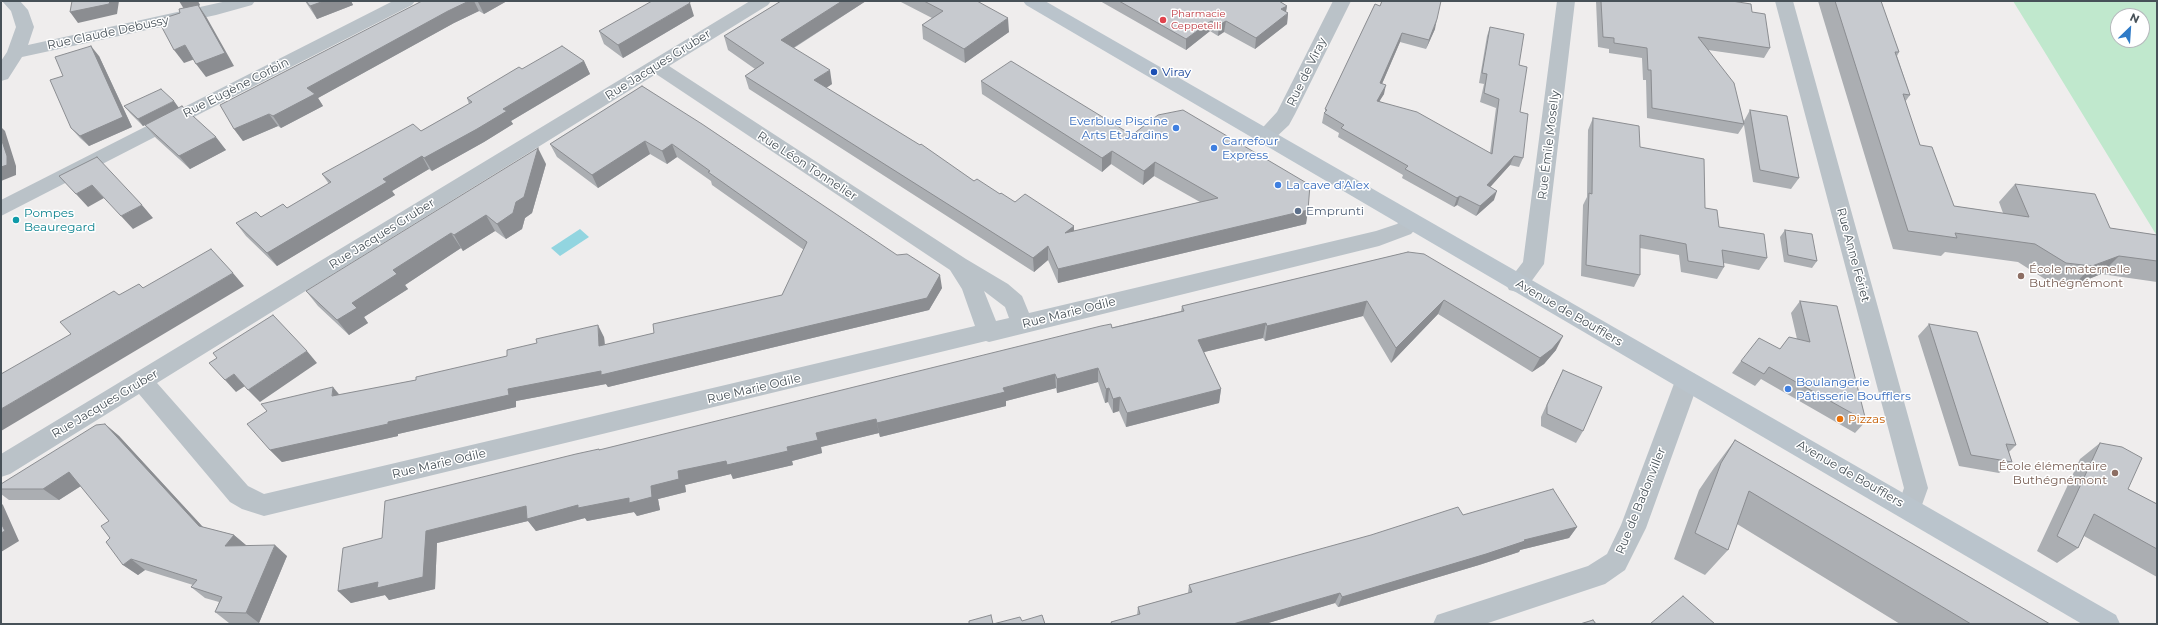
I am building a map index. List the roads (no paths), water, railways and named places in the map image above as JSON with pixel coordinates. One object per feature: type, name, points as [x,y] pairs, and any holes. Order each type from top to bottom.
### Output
[{"type":"street","points":[[1,74],[16,53],[24,27],[19,10],[11,1]]},
{"type":"street","name":"Rue Claude Debussy","points":[[16,53],[216,10],[246,1]]},
{"type":"street","name":"Rue Eugène Corbin","points":[[1,209],[406,1]]},
{"type":"street","name":"Rue Jacques Gruber","points":[[1,467],[762,1]]},
{"type":"street","name":"Avenue de Boufflers","points":[[1032,1],[1517,284],[1909,508],[2107,624]]},
{"type":"street","name":"Rue de Viray","points":[[1264,136],[1282,120],[1286,114],[1342,1]]},
{"type":"street","name":"Rue Émile Moselly","points":[[1517,284],[1533,264],[1566,1]]},
{"type":"street","name":"Rue Anne Fériet","points":[[1784,1],[1916,488],[1909,508]]},
{"type":"street","name":"Rue Léon Tonnelier","points":[[656,66],[958,265],[984,279],[1014,302],[1023,324]]},
{"type":"street","name":"Rue Marie Odile","points":[[142,382],[239,494],[251,501],[264,505],[989,333],[1379,238],[1404,229],[1412,222]]},
{"type":"street","name":"Rue Léon Tonnelier","points":[[958,265],[972,287],[989,333]]},
{"type":"street","name":"Rue de Badonviller","points":[[1446,624],[1596,576],[1616,562],[1633,528],[1686,381]]},
{"type":"water","points":[[580,229],[589,237],[560,256],[551,248]]},
{"type":"place","name":"Pharmacie Ceppetelli","points":[[1163,20]]},
{"type":"place","name":"Viray","points":[[1154,72]]},
{"type":"place","name":"Everblue Piscine Arts Et Jardins","points":[[1176,128]]},
{"type":"place","name":"Carrefour Express","points":[[1214,148]]},
{"type":"place","name":"La cave d’Alex","points":[[1278,185]]},
{"type":"place","name":"Emprunti","points":[[1298,211]]},
{"type":"place","name":"Pompes Beauregard","points":[[16,220]]},
{"type":"place","name":"École maternelle Buthégnémont","points":[[2021,276]]},
{"type":"place","name":"Boulangerie Pâtisserie Boufflers","points":[[1788,389]]},
{"type":"place","name":"Pizzas","points":[[1840,419]]},
{"type":"place","name":"École élémentaire Buthégnémont","points":[[2115,473]]}]
